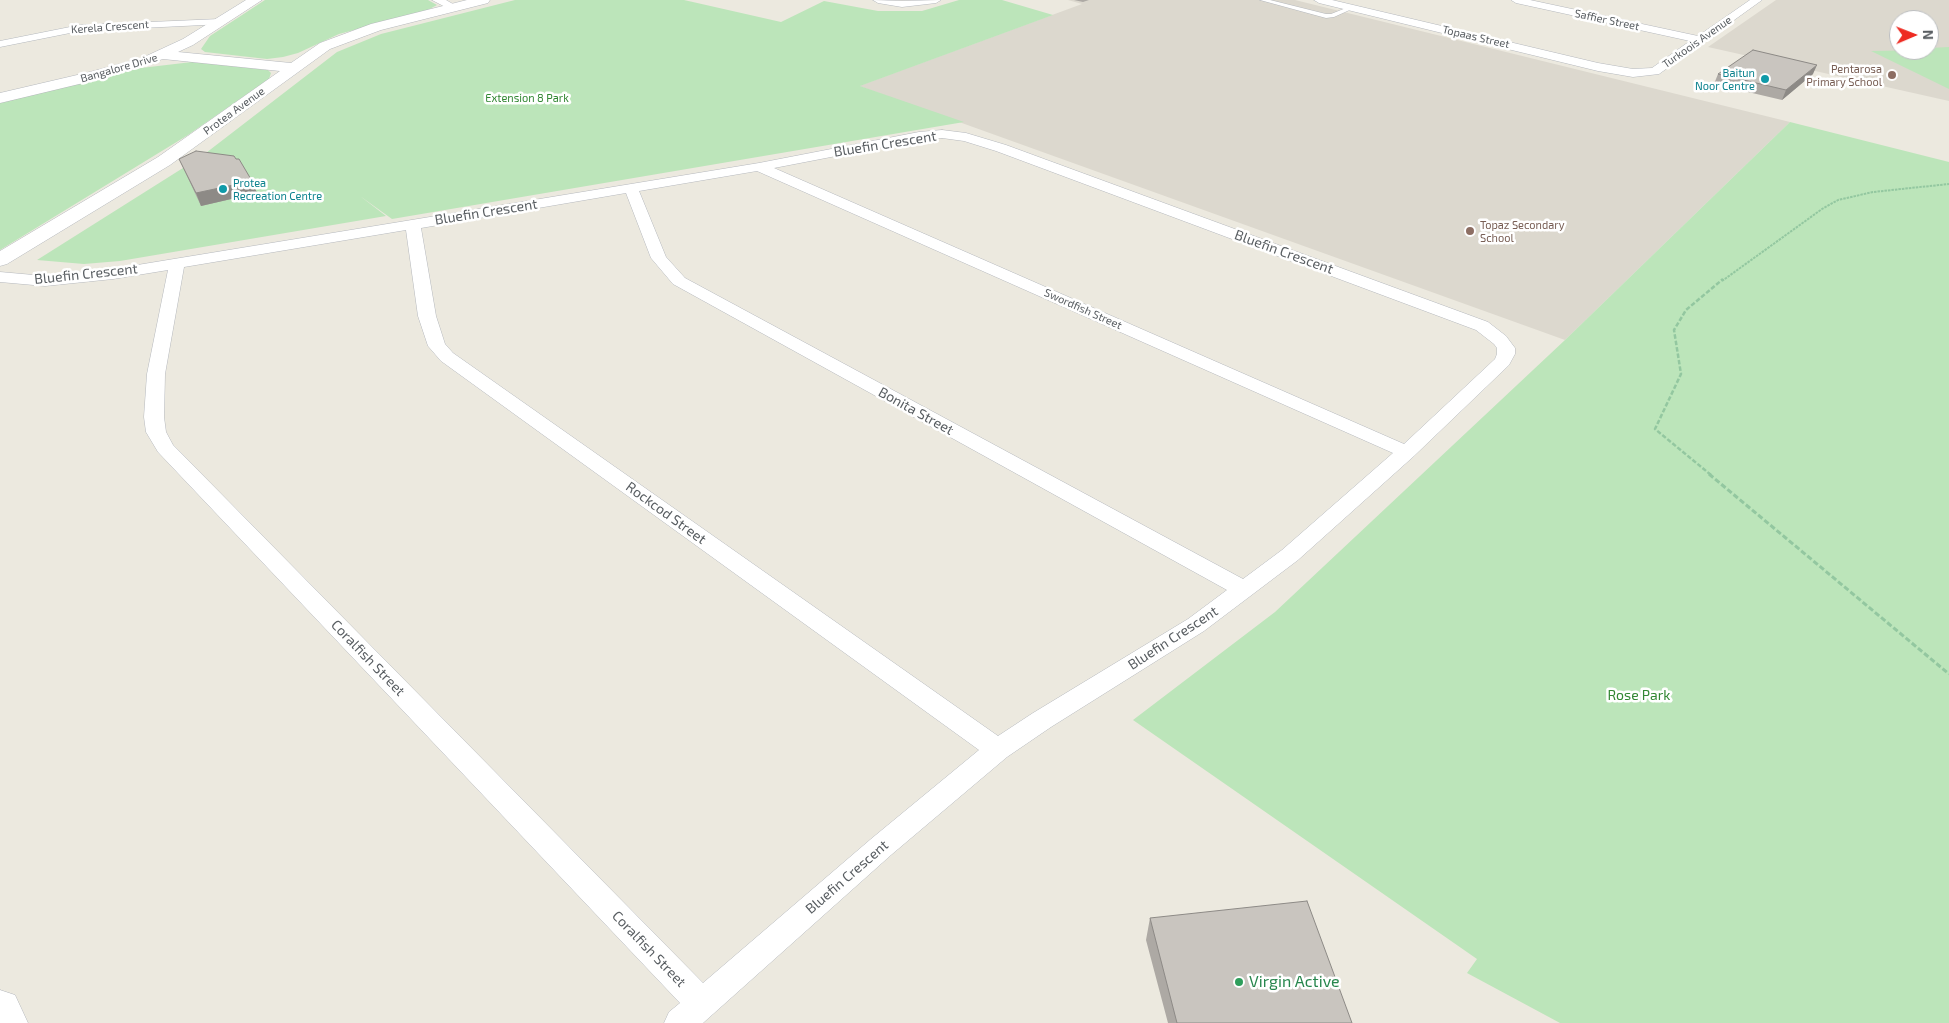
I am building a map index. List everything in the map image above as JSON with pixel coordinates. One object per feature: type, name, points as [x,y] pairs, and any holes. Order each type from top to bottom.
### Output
[{"type":"street","name":"Bangalore Drive","points":[[0,98],[120,70],[163,55],[255,0]]},
{"type":"street","points":[[437,0],[453,7]]},
{"type":"street","name":"Protea Avenue","points":[[0,260],[170,156],[315,52],[345,37],[394,22],[483,0]]},
{"type":"street","points":[[878,0],[894,4],[911,4],[936,0]]},
{"type":"street","name":"Topaas Street","points":[[1319,0],[1598,67],[1633,73]]},
{"type":"street","name":"Saffier Street","points":[[1516,0],[1699,40]]},
{"type":"street","name":"Turkoois Avenue","points":[[1633,73],[1655,71],[1757,0]]},
{"type":"street","points":[[1566,11],[1580,4]]},
{"type":"street","name":"Kerela Crescent","points":[[0,43],[80,28],[220,22]]},
{"type":"street","points":[[163,55],[293,68]]},
{"type":"street","name":"Bluefin Crescent","points":[[0,277],[32,281],[58,280],[177,264],[631,189],[759,167],[919,136],[942,134],[966,137],[1470,321],[1492,332],[1506,348],[1503,361],[1407,452],[1290,555],[1246,590],[1196,625],[1042,720],[998,750],[881,846],[680,1023]]},
{"type":"street","name":"Swordfish Street","points":[[759,167],[1407,452]]},
{"type":"street","name":"Bonita Street","points":[[631,189],[659,258],[679,281],[1246,590]]},
{"type":"street","name":"Rockcod Street","points":[[413,224],[427,316],[432,336],[437,346],[447,357],[998,750]]},
{"type":"street","name":"Coralfish Street","points":[[177,264],[156,374],[154,417],[156,432],[165,448],[702,1004]]},
{"type":"street","points":[[0,1009],[7,1023]]},
{"type":"lane","points":[[1263,0],[1326,16],[1332,16],[1351,8]]},
{"type":"path","points":[[1949,184],[1872,192],[1838,200],[1822,208],[1724,279],[1686,310],[1674,330],[1681,374],[1656,429],[1949,674]]},
{"type":"shaded area","name":"Topaz Secondary School","points":[[1068,0],[1295,0],[1790,122],[1565,340],[859,86],[1082,4]]},
{"type":"shaded area","name":"Pentarosa Primary School","points":[[1776,0],[1949,0],[1949,101],[1708,47]]},
{"type":"green space","points":[[265,0],[428,0],[437,5],[426,11],[339,34],[298,53],[283,57],[267,59],[205,52],[201,49],[210,36]]},
{"type":"green space","name":"Extension 8 Park","points":[[515,0],[684,0],[781,22],[824,1],[878,11],[922,11],[959,0],[1002,0],[1053,15],[860,86],[964,122],[392,219],[360,196],[386,216],[120,261],[84,264],[37,260],[202,156],[337,52],[381,34]]},
{"type":"green space","points":[[1949,47],[1949,89],[1889,60],[1939,60],[1939,48]]},
{"type":"green space","points":[[1871,51],[1889,51],[1889,60]]},
{"type":"green space","points":[[192,62],[268,70],[271,73],[269,79],[188,135],[0,250],[0,103],[141,68]]},
{"type":"green space","name":"Rose Park","points":[[1790,122],[1949,162],[1949,1023],[1560,1023],[1467,973],[1477,959],[1133,720],[1275,612],[1565,340]]},
{"type":"building","points":[[1753,50],[1817,65],[1786,90],[1718,74]]},
{"type":"building","points":[[196,151],[234,156],[236,159],[239,159],[252,181],[196,193],[179,159]]},
{"type":"building","name":"Virgin Active","points":[[1307,901],[1352,1023],[1177,1023],[1150,918]]},
{"type":"place","name":"Pentarosa Primary School","points":[[1892,75]]},
{"type":"place","name":"Baitun Noor Centre","points":[[1765,79]]},
{"type":"place","name":"Protea Recreation Centre","points":[[223,189]]},
{"type":"place","name":"Topaz Secondary School","points":[[1470,231]]},
{"type":"place","name":"Virgin Active","points":[[1239,982]]}]
